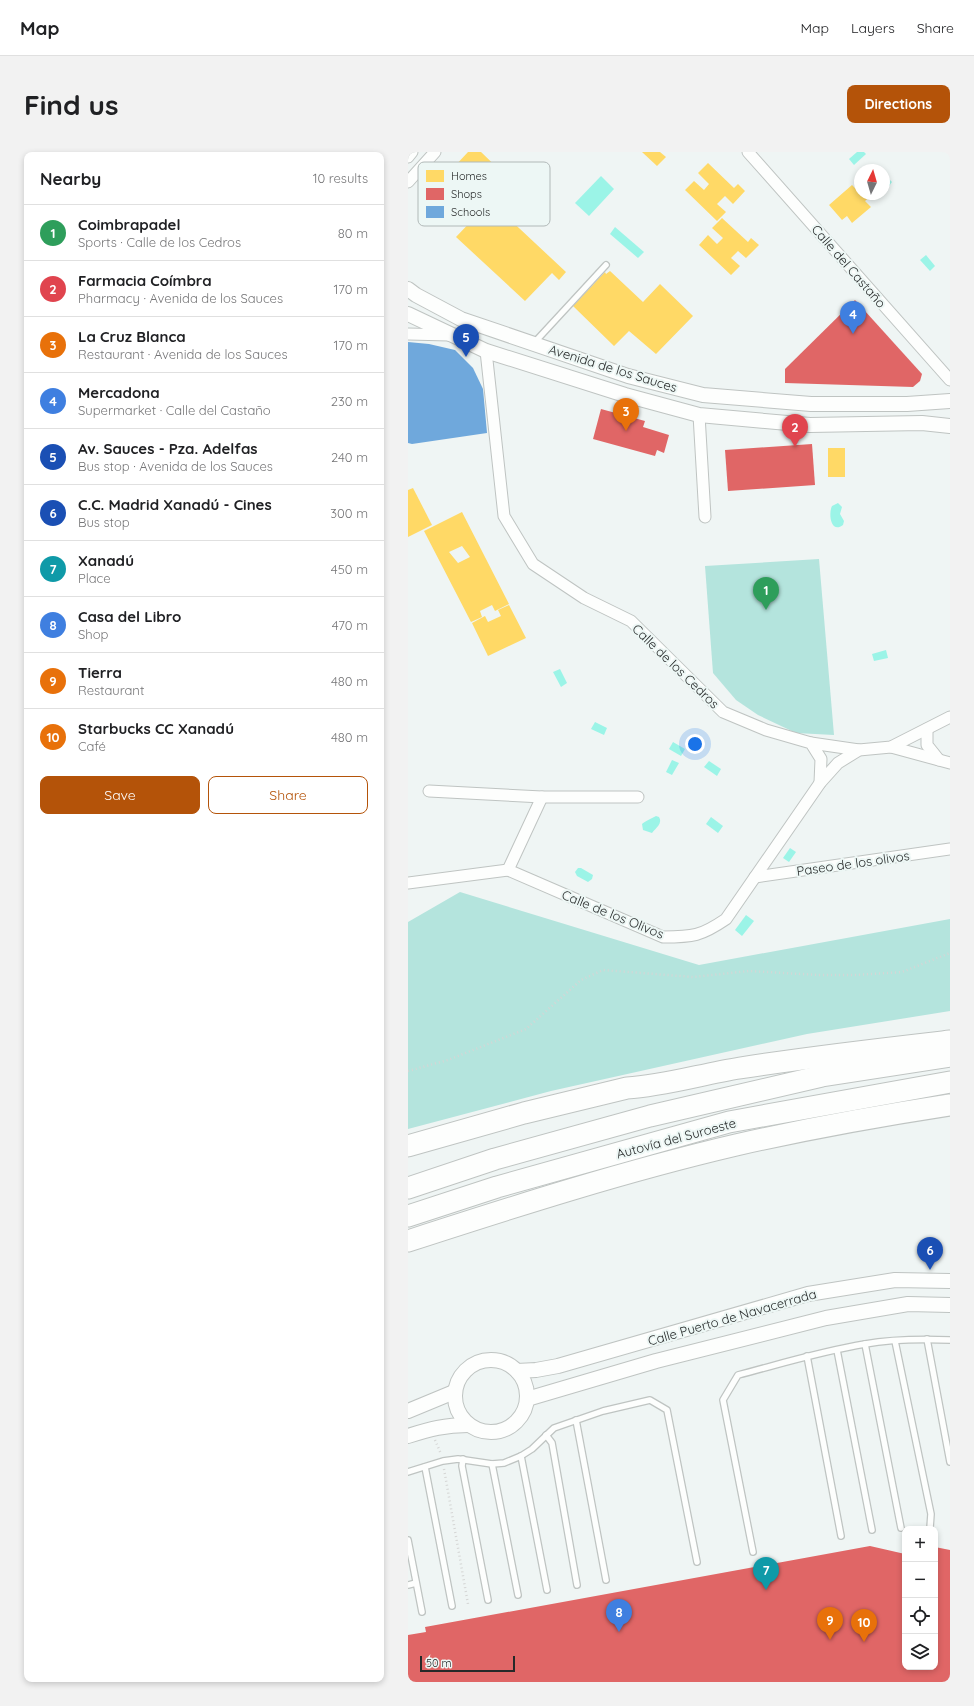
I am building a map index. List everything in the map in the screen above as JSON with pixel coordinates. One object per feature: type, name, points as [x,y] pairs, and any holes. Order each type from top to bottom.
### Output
[{"type":"highway","points":[[627,1088],[640,1082],[802,1047],[950,1027]]},
{"type":"highway","points":[[408,1146],[524,1113],[627,1088],[641,1087],[780,1061],[950,1041]]},
{"type":"highway","name":"Autovía del Suroeste","points":[[408,1188],[496,1159],[650,1116],[822,1076],[950,1056]]},
{"type":"highway","name":"Autovía del Suroeste","points":[[408,1216],[497,1187],[729,1122],[950,1082]]},
{"type":"highway","points":[[408,1241],[506,1209],[654,1166],[736,1145],[882,1116],[950,1105]]},
{"type":"street","points":[[408,157],[412,152]]},
{"type":"street","points":[[426,162],[435,152]]},
{"type":"street","name":"Calle del Castaño","points":[[748,152],[950,380]]},
{"type":"street","points":[[408,182],[418,171]]},
{"type":"street","name":"Avenida de los Sauces","points":[[408,289],[416,295],[461,318],[628,376],[703,395],[811,404],[950,403]]},
{"type":"street","name":"Avenida de los Sauces","points":[[408,314],[486,351],[625,395],[700,415],[810,425],[922,424],[950,426]]},
{"type":"street","points":[[408,334],[454,335]]},
{"type":"street","name":"Calle de los Cedros","points":[[486,351],[504,516],[533,564],[584,598],[631,621],[723,712],[766,730],[834,748],[859,750],[891,747]]},
{"type":"street","points":[[950,403],[946,414],[950,423]]},
{"type":"street","points":[[700,415],[705,517]]},
{"type":"street","points":[[891,747],[950,717]]},
{"type":"street","points":[[927,729],[927,745],[939,760]]},
{"type":"street","points":[[811,743],[821,760],[820,783]]},
{"type":"street","points":[[891,747],[950,763]]},
{"type":"street","name":"Calle de los Olivos","points":[[508,870],[663,937],[687,937],[707,931],[726,919],[820,783],[838,763],[859,750]]},
{"type":"street","points":[[428,791],[542,797],[638,797]]},
{"type":"street","points":[[408,883],[508,870],[542,797]]},
{"type":"street","name":"Paseo de los olivos","points":[[755,877],[950,849]]},
{"type":"street","name":"Calle Puerto de Navacerrada","points":[[517,1371],[536,1370],[558,1366],[808,1294],[895,1280],[950,1281]]},
{"type":"street","name":"Calle Puerto de Navacerrada","points":[[527,1399],[656,1361],[826,1318],[908,1304],[950,1305]]},
{"type":"street","points":[[485,1360],[496,1360],[508,1364],[517,1371],[523,1379],[527,1389],[525,1410],[519,1420],[500,1432],[489,1433],[468,1425],[456,1410],[454,1392],[458,1380],[464,1371],[474,1364],[485,1360]]},
{"type":"street","points":[[408,1411],[454,1392]]},
{"type":"street","points":[[408,1436],[431,1428],[447,1425],[468,1425]]},
{"type":"lane","points":[[534,343],[606,264]]},
{"type":"lane","points":[[927,1339],[950,1462]]},
{"type":"lane","points":[[753,1552],[723,1400],[738,1375],[808,1356],[865,1344],[927,1339],[950,1340]]},
{"type":"lane","points":[[896,1341],[930,1514],[930,1526]]},
{"type":"lane","points":[[865,1344],[901,1528]]},
{"type":"lane","points":[[837,1350],[872,1530]]},
{"type":"lane","points":[[808,1356],[841,1536]]},
{"type":"lane","points":[[408,1472],[443,1461],[463,1459],[492,1464],[504,1463],[521,1456],[532,1449],[554,1428],[603,1411],[650,1400],[667,1410],[697,1562]]},
{"type":"lane","points":[[576,1420],[606,1580]]},
{"type":"lane","points":[[546,1435],[552,1443],[577,1586]]},
{"type":"lane","points":[[521,1456],[547,1590]]},
{"type":"lane","points":[[463,1459],[462,1466],[488,1600]]},
{"type":"lane","points":[[492,1464],[518,1595]]},
{"type":"lane","points":[[425,1467],[452,1606]]},
{"type":"lane","points":[[408,1540],[422,1612]]},
{"type":"lane","points":[[408,1585],[416,1583]]},
{"type":"path","points":[[408,1071],[448,1060],[526,1029],[581,980],[604,970],[693,977],[749,971],[820,975],[855,975],[902,972],[950,953]]},
{"type":"path","points":[[431,1428],[443,1461],[468,1604]]},
{"type":"shaded area","points":[[857,152],[864,152],[866,154],[854,165],[849,159]]},
{"type":"shaded area","points":[[601,176],[614,189],[589,216],[575,203]]},
{"type":"shaded area","points":[[615,227],[644,252],[638,258],[610,234]]},
{"type":"shaded area","points":[[926,255],[935,266],[930,271],[920,260]]},
{"type":"shaded area","points":[[838,503],[842,507],[840,514],[844,521],[843,525],[836,527],[833,525],[830,514],[832,506]]},
{"type":"shaded area","points":[[819,559],[834,735],[796,733],[758,715],[736,700],[713,673],[705,566]]},
{"type":"shaded area","points":[[886,650],[888,658],[874,661],[872,654]]},
{"type":"shaded area","points":[[560,669],[567,683],[561,687],[553,672]]},
{"type":"shaded area","points":[[595,722],[607,728],[604,735],[591,729]]},
{"type":"shaded area","points":[[673,742],[685,749],[681,756],[669,749]]},
{"type":"shaded area","points":[[672,760],[679,763],[672,775],[666,772]]},
{"type":"shaded area","points":[[709,761],[721,769],[717,776],[704,767]]},
{"type":"shaded area","points":[[656,816],[659,817],[660,821],[652,833],[643,830],[642,824]]},
{"type":"shaded area","points":[[711,817],[723,826],[718,833],[706,824]]},
{"type":"shaded area","points":[[790,848],[796,852],[789,862],[783,858]]},
{"type":"shaded area","points":[[578,868],[581,868],[593,875],[592,879],[588,882],[577,876],[575,872]]},
{"type":"shaded area","points":[[460,892],[699,965],[950,919],[950,1011],[807,1034],[551,1091],[408,1129],[408,922]]},
{"type":"shaded area","points":[[746,915],[754,921],[742,936],[735,930]]},
{"type":"building: Homes","points":[[468,152],[481,152],[491,162],[459,162]]},
{"type":"building: Homes","points":[[642,152],[660,152],[666,157],[657,166]]},
{"type":"building: Homes","points":[[708,163],[734,188],[738,184],[745,191],[733,204],[725,196],[717,204],[726,212],[717,221],[685,190],[694,181],[704,190],[709,184],[698,173]]},
{"type":"building: Homes","points":[[852,185],[854,187],[854,200],[866,200],[865,201],[871,207],[852,223],[847,216],[842,220],[829,205]]},
{"type":"building: Homes","points":[[722,218],[748,242],[751,238],[759,245],[746,258],[738,251],[731,258],[740,266],[731,275],[699,245],[708,235],[717,244],[723,238],[712,228]]},
{"type":"building: Homes","points":[[466,226],[517,226],[566,272],[559,280],[552,273],[525,301],[456,237]]},
{"type":"building: Homes","points":[[610,271],[643,302],[660,284],[693,316],[656,354],[629,331],[614,346],[573,306],[605,272],[606,274]]},
{"type":"building: Homes","points":[[828,448],[845,448],[845,477],[828,477]]},
{"type":"building: Homes","points":[[413,488],[432,525],[408,537],[408,490]]},
{"type":"building: Homes","points":[[462,512],[509,604],[495,611],[492,605],[480,611],[482,617],[471,622],[424,531]],"holes":[[[462,546],[470,557],[458,563],[449,552]]]},
{"type":"building: Homes","points":[[509,605],[526,638],[488,656],[472,623],[485,616],[488,622],[501,616],[498,610]]},
{"type":"building: Shops","points":[[855,300],[922,374],[920,381],[913,387],[785,383],[785,369]]},
{"type":"building: Shops","points":[[601,409],[645,421],[643,427],[669,435],[664,453],[657,450],[655,456],[593,439]]},
{"type":"building: Shops","points":[[812,444],[815,485],[728,491],[725,450]]},
{"type":"building: Shops","points":[[870,1546],[902,1553],[902,1670],[938,1670],[938,1548],[950,1550],[950,1682],[408,1682],[408,1635],[426,1632],[425,1627]]},
{"type":"building: Schools","points":[[408,342],[429,344],[455,350],[473,368],[483,389],[487,433],[412,444],[408,443]]},
{"type":"place","name":"Mercadona","points":[[853,334]]},
{"type":"place","name":"Av. Sauces - Pza. Adelfas","points":[[466,357]]},
{"type":"place","name":"La Cruz Blanca","points":[[626,431]]},
{"type":"place","name":"Farmacia Coímbra","points":[[795,447]]},
{"type":"place","name":"Coimbrapadel","points":[[766,610]]},
{"type":"place","name":"C.C. Madrid Xanadú - Cines","points":[[930,1270]]},
{"type":"place","name":"Xanadú","points":[[766,1590]]},
{"type":"place","name":"Casa del Libro","points":[[619,1632]]},
{"type":"place","name":"Tierra","points":[[830,1640]]},
{"type":"place","name":"Starbucks CC Xanadú","points":[[864,1642]]}]
